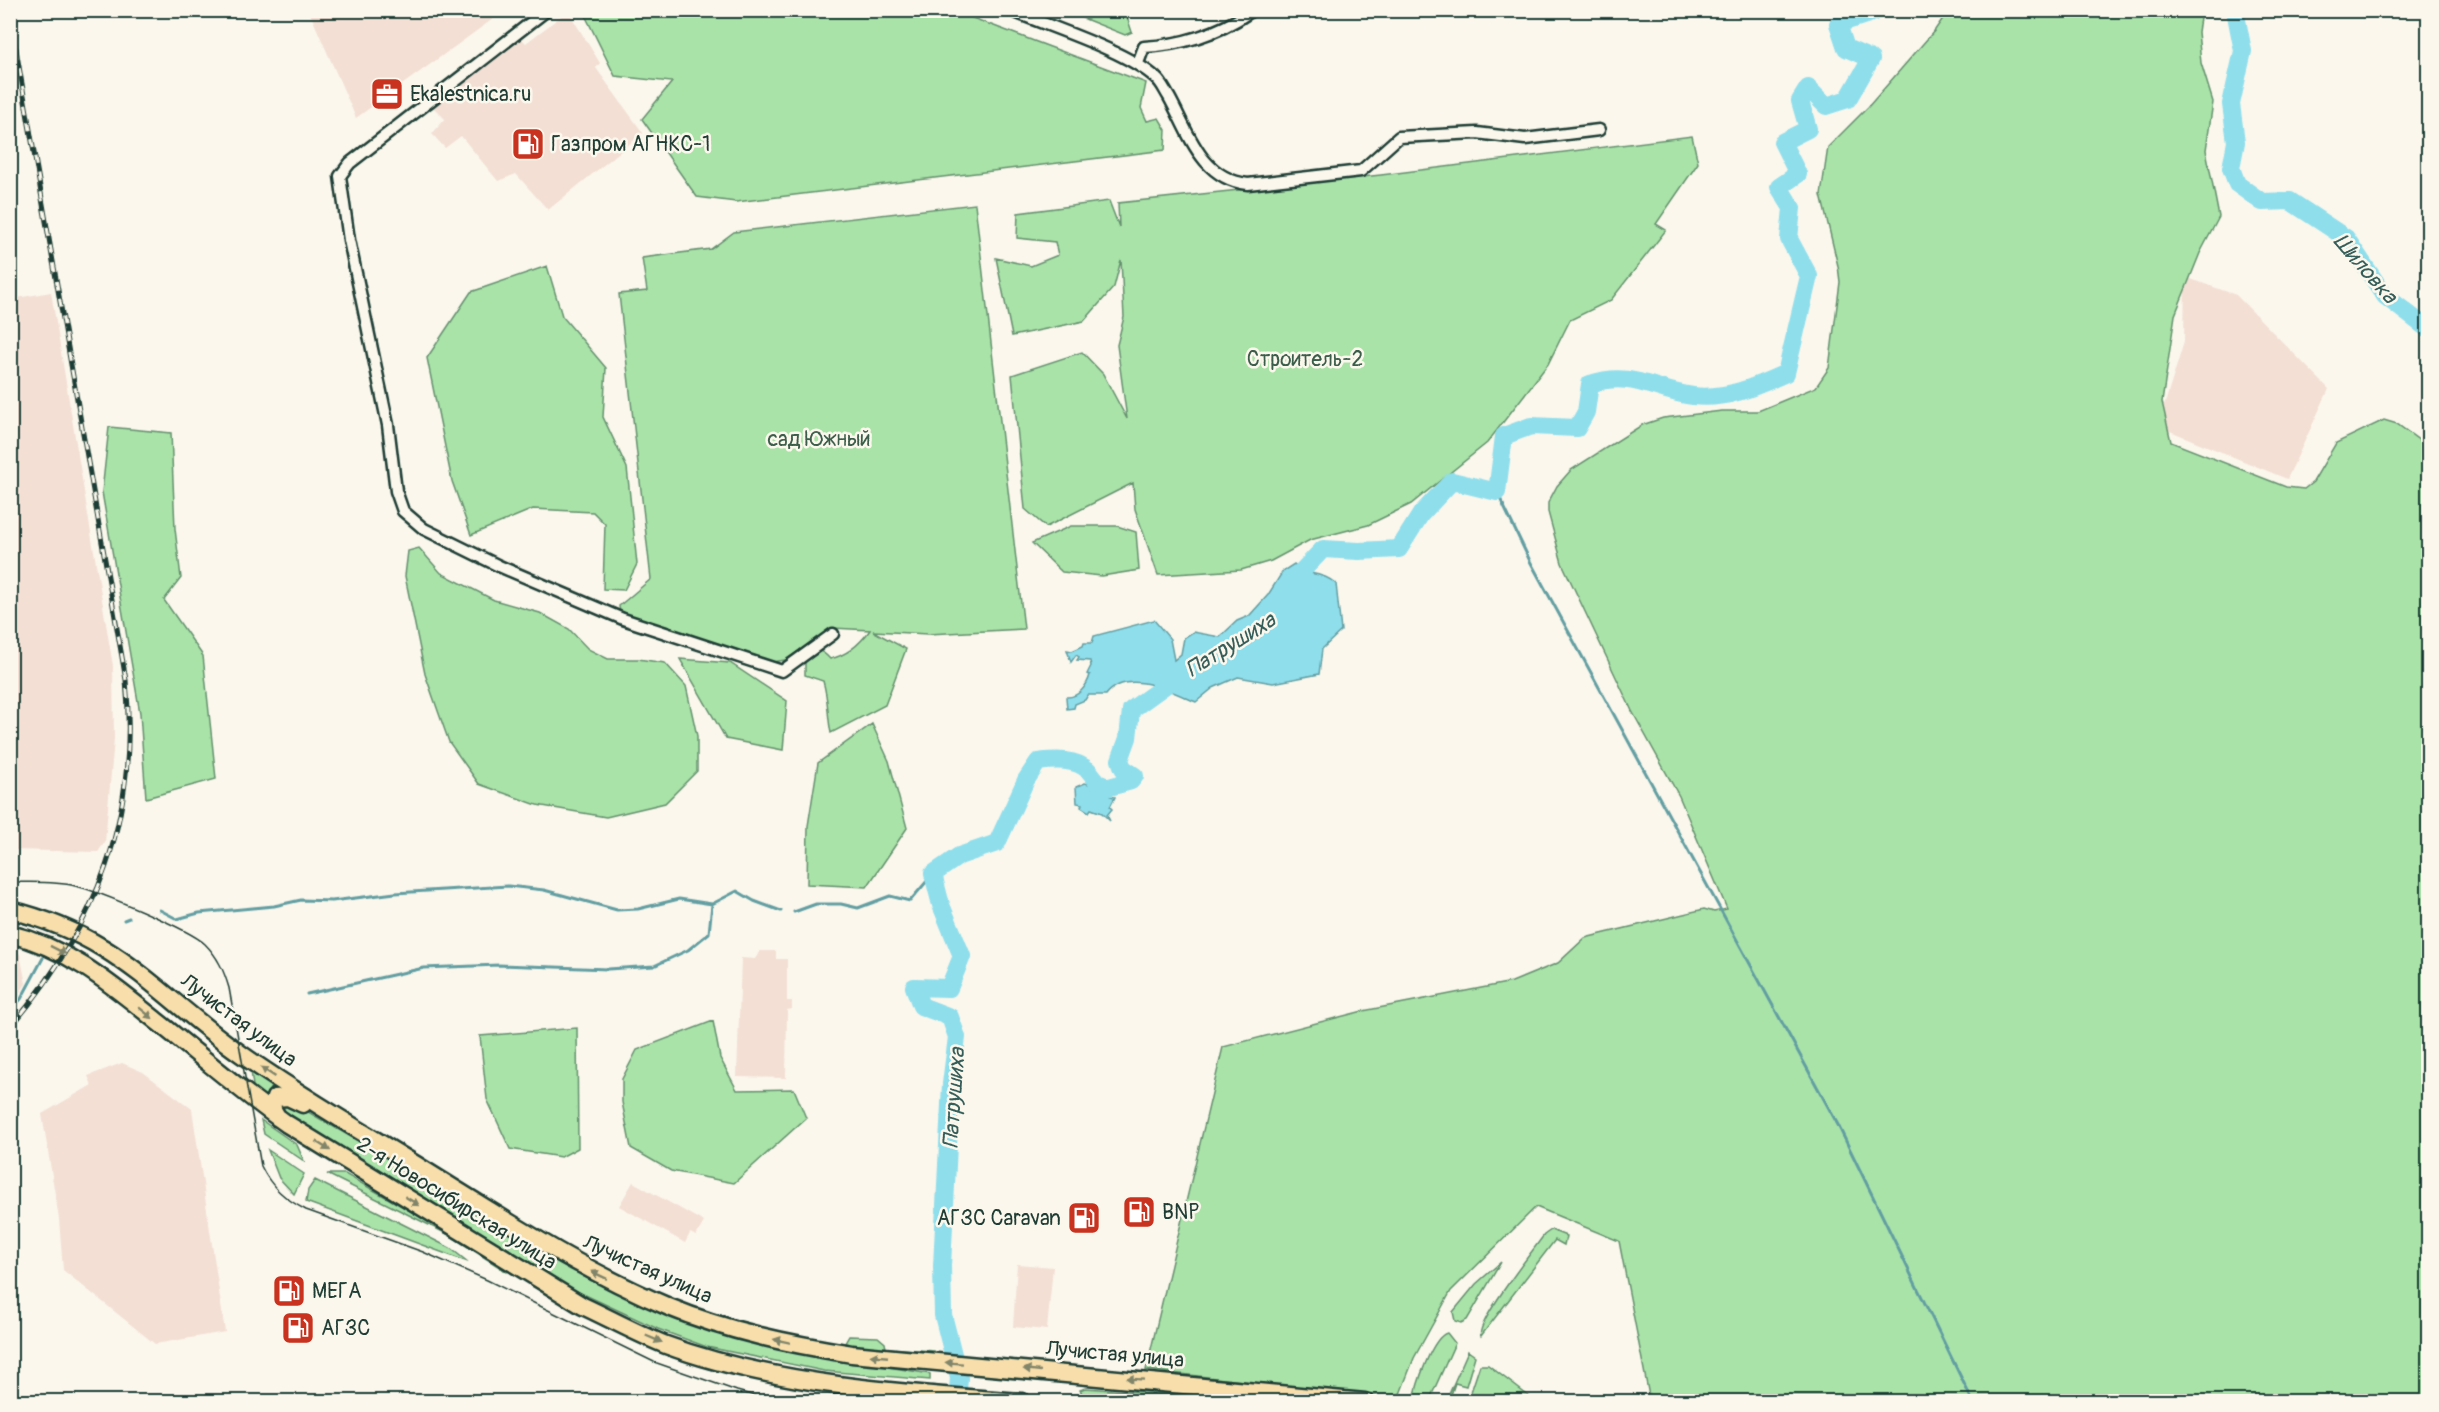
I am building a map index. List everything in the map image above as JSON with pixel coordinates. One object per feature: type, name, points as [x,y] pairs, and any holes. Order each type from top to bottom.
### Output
[{"type":"main road","name":"Лучистая улица","points":[[10,910],[58,924],[110,950],[149,978],[241,1054],[353,1127],[585,1268],[669,1307],[784,1341],[852,1354],[1365,1401]]},
{"type":"main road","name":"2-я Новосибирская улица","points":[[10,934],[46,945],[101,976],[241,1091],[278,1118],[583,1306],[668,1345],[800,1378],[933,1394],[1022,1401]]},
{"type":"main road","points":[[278,1118],[272,1106],[275,1098],[283,1096],[353,1127]]},
{"type":"street","points":[[548,10],[359,156],[340,176],[349,240],[388,425],[396,491],[403,511],[424,529],[499,566],[623,620],[782,671],[832,634]]},
{"type":"street","points":[[1010,10],[1138,63],[1158,79],[1201,158],[1217,175],[1233,182],[1248,184],[1361,171],[1399,137],[1478,133],[1525,139],[1599,130]]},
{"type":"street","points":[[1138,63],[1144,47],[1172,45],[1232,24],[1248,13]]},
{"type":"shaded area","points":[[309,11],[504,11],[356,118]]},
{"type":"shaded area","points":[[568,11],[600,63],[596,68],[643,133],[548,210],[516,174],[498,181],[461,136],[445,148],[432,134],[445,119],[431,105],[521,38],[526,43]]},
{"type":"shaded area","points":[[2185,277],[2236,295],[2329,389],[2287,479],[2158,426],[2184,342]]},
{"type":"shaded area","points":[[51,292],[113,666],[114,739],[105,842],[98,852],[11,850],[11,299]]},
{"type":"shaded area","points":[[11,950],[20,954],[26,984],[11,1004]]},
{"type":"shaded area","points":[[760,951],[776,951],[776,959],[787,959],[787,1001],[792,1001],[792,1009],[787,1010],[786,1078],[737,1077],[741,958],[755,959]]},
{"type":"shaded area","points":[[122,1063],[143,1072],[192,1109],[225,1332],[155,1344],[63,1270],[59,1219],[42,1114],[92,1085],[88,1076]]},
{"type":"shaded area","points":[[633,1182],[704,1222],[696,1236],[690,1233],[685,1243],[619,1206]]},
{"type":"shaded area","points":[[1017,1264],[1053,1267],[1047,1330],[1013,1327]]},
{"type":"green space","points":[[583,11],[954,11],[1146,83],[1141,108],[1147,121],[1159,118],[1166,130],[1165,150],[736,202],[697,197],[642,119],[672,82],[615,76]]},
{"type":"green space","points":[[1065,11],[1125,11],[1132,32],[1125,35]]},
{"type":"green space","points":[[1948,11],[2201,11],[2198,32],[2201,63],[2213,102],[2206,150],[2219,217],[2200,253],[2175,315],[2162,402],[2171,442],[2286,487],[2304,489],[2313,482],[2336,443],[2384,420],[2397,424],[2428,447],[2428,1401],[1650,1401],[1619,1241],[1536,1207],[1451,1291],[1414,1358],[1400,1394],[1392,1398],[1146,1370],[1223,1047],[1363,1011],[1512,982],[1558,963],[1585,938],[1704,909],[1714,912],[1727,909],[1679,796],[1632,711],[1562,563],[1548,512],[1548,503],[1557,486],[1571,470],[1642,425],[1663,418],[1722,411],[1758,411],[1816,387],[1829,368],[1840,282],[1821,195],[1828,147],[1868,107],[1935,30]]},
{"type":"green space","name":"Строитель-2","points":[[1692,136],[1698,163],[1656,224],[1666,230],[1611,300],[1570,320],[1548,364],[1487,443],[1411,504],[1368,525],[1310,540],[1271,561],[1241,570],[1158,575],[1135,509],[1133,483],[1046,527],[1025,509],[1012,375],[1082,352],[1103,374],[1127,419],[1117,345],[1124,317],[1121,260],[1114,287],[1084,321],[1012,336],[996,258],[1031,266],[1058,255],[1055,242],[1017,238],[1018,213],[1109,201],[1119,227],[1118,203],[1381,175]]},
{"type":"green space","name":"сад Южный","points":[[975,204],[1024,629],[928,634],[873,631],[906,649],[885,705],[831,733],[823,681],[805,675],[805,656],[818,651],[830,659],[842,655],[862,640],[870,630],[833,628],[785,660],[772,662],[620,613],[619,606],[651,579],[619,294],[647,291],[642,258],[711,249],[734,232]]},
{"type":"green space","points":[[547,266],[562,316],[606,368],[603,417],[627,468],[637,564],[624,590],[603,589],[605,524],[593,512],[533,509],[471,535],[452,481],[427,358],[471,292]]},
{"type":"green space","points":[[109,427],[171,433],[175,529],[181,578],[164,600],[203,656],[216,779],[146,798],[140,713],[102,492]]},
{"type":"green space","points":[[1071,526],[1117,526],[1136,532],[1139,570],[1102,576],[1062,572],[1032,543]]},
{"type":"green space","points":[[419,548],[441,573],[494,600],[540,613],[569,629],[588,649],[608,659],[638,659],[665,663],[686,686],[697,736],[697,771],[665,803],[606,817],[537,805],[479,784],[449,742],[425,674],[405,576],[408,551]]},
{"type":"green space","points":[[680,659],[730,663],[787,701],[783,750],[726,739]]},
{"type":"green space","points":[[872,724],[889,761],[907,828],[867,887],[807,884],[808,826],[818,763]]},
{"type":"green space","points":[[713,1021],[720,1058],[737,1090],[794,1089],[806,1118],[734,1183],[671,1171],[631,1148],[622,1102],[622,1079],[637,1050]]},
{"type":"green space","points":[[577,1028],[578,1148],[561,1157],[510,1149],[487,1099],[480,1036]]},
{"type":"green space","points":[[251,1071],[271,1085],[272,1091],[267,1097],[254,1093]]},
{"type":"green space","points":[[286,1099],[589,1276],[811,1354],[930,1374],[930,1380],[824,1371],[707,1347],[658,1329],[566,1286],[288,1117],[278,1107]]},
{"type":"green space","points":[[261,1120],[297,1145],[304,1161],[264,1134]]},
{"type":"green space","points":[[268,1150],[304,1174],[294,1194],[279,1178]]},
{"type":"green space","points":[[327,1174],[345,1174],[453,1235],[509,1270],[507,1272],[451,1236]]},
{"type":"green space","points":[[315,1180],[450,1248],[468,1262],[306,1202],[308,1190]]},
{"type":"green space","points":[[1551,1230],[1566,1236],[1564,1245],[1555,1240],[1481,1336],[1481,1329],[1495,1303],[1544,1235]]},
{"type":"green space","points":[[1501,1262],[1467,1320],[1461,1323],[1455,1321],[1453,1312],[1476,1284]]},
{"type":"green space","points":[[1447,1333],[1455,1343],[1429,1401],[1414,1401],[1430,1352],[1441,1336]]},
{"type":"green space","points":[[849,1336],[878,1337],[885,1343],[886,1348],[934,1351],[933,1355],[851,1347],[845,1343]]},
{"type":"green space","points":[[1468,1351],[1475,1356],[1466,1386],[1455,1383],[1449,1401],[1446,1401]]},
{"type":"green space","points":[[1480,1365],[1488,1365],[1531,1398],[1530,1401],[1468,1401]]},
{"type":"green space","points":[[1085,1388],[1306,1401],[1145,1401],[1085,1398],[1080,1390]]},
{"type":"water","points":[[1294,564],[1304,571],[1326,577],[1336,584],[1341,631],[1322,649],[1319,674],[1273,683],[1238,677],[1213,688],[1196,702],[1150,684],[1126,683],[1115,687],[1106,695],[1088,695],[1085,700],[1075,704],[1074,708],[1067,709],[1066,697],[1074,696],[1084,687],[1090,675],[1087,674],[1091,666],[1090,661],[1077,660],[1079,657],[1076,655],[1071,662],[1067,650],[1072,651],[1083,646],[1084,643],[1092,643],[1094,636],[1154,620],[1170,639],[1174,660],[1181,654],[1184,638],[1193,632],[1220,637],[1237,621],[1249,616],[1268,595],[1283,571]]},
{"type":"water","points":[[1098,775],[1106,778],[1115,786],[1119,782],[1119,787],[1111,790],[1110,796],[1115,797],[1110,807],[1112,809],[1107,815],[1110,821],[1102,813],[1091,809],[1089,812],[1081,807],[1082,804],[1077,803],[1076,787],[1085,783],[1092,785],[1095,782],[1100,783],[1102,781]]},
{"type":"waterway","name":"Патрушиха","points":[[1294,594],[1301,572],[1323,549],[1359,551],[1399,549],[1421,514],[1452,481],[1497,492],[1504,436],[1531,426],[1577,428],[1586,412],[1590,384],[1605,380],[1631,380],[1679,393],[1706,397],[1741,391],[1786,373],[1809,276],[1789,239],[1792,208],[1779,187],[1798,174],[1782,142],[1808,129],[1800,101],[1808,88],[1826,106],[1848,99],[1871,59],[1846,48],[1838,24],[1872,13],[1872,10]]},
{"type":"waterway","name":"Шиловка","points":[[2235,10],[2243,51],[2231,104],[2236,142],[2231,168],[2237,184],[2262,202],[2290,201],[2346,238],[2385,296],[2428,329]]},
{"type":"waterway","points":[[1497,492],[1530,561],[1838,1125],[1973,1402]]},
{"type":"waterway","name":"Патрушиха","points":[[957,1402],[959,1378],[943,1315],[942,1266],[951,1084],[957,1037],[950,1017],[921,1006],[914,987],[949,988],[962,956],[941,905],[933,874],[959,856],[997,843],[1026,780],[1038,762],[1058,761],[1078,764],[1089,771],[1106,788],[1131,781],[1135,776],[1123,768],[1120,760],[1128,738],[1131,710],[1181,674]]},
{"type":"waterway","points":[[794,912],[816,904],[841,904],[858,908],[890,896],[910,901],[933,874]]},
{"type":"waterway","points":[[160,910],[177,919],[199,913],[274,906],[301,900],[332,901],[395,893],[508,886],[544,890],[617,910],[638,909],[679,899],[712,904]]},
{"type":"waterway","points":[[307,994],[424,968],[499,965],[608,969],[654,966],[688,950],[709,933],[712,904],[737,891],[754,901],[781,911]]},
{"type":"waterway","points":[[124,920],[129,918]]},
{"type":"waterway","points":[[10,1011],[21,999],[43,958]]},
{"type":"tram line","points":[[10,882],[59,883],[87,889],[163,920],[196,937],[210,949],[220,965],[229,988],[261,1166],[279,1192],[292,1201],[306,1210],[423,1252],[487,1280],[654,1362],[737,1391],[777,1402]]},
{"type":"railway","points":[[10,15],[126,680],[128,730],[126,778],[118,823],[106,866],[89,908],[67,949],[41,989],[10,1028]]},
{"type":"place","name":"Ekalestnica.ru","points":[[387,94]]},
{"type":"place","name":"Газпром АГНКС-1","points":[[528,144]]},
{"type":"place","name":"BNP","points":[[1139,1212]]},
{"type":"place","name":"АГЗС Caravan","points":[[1084,1218]]},
{"type":"place","name":"МЕГА","points":[[289,1291]]},
{"type":"place","name":"АГЗС","points":[[298,1328]]}]
